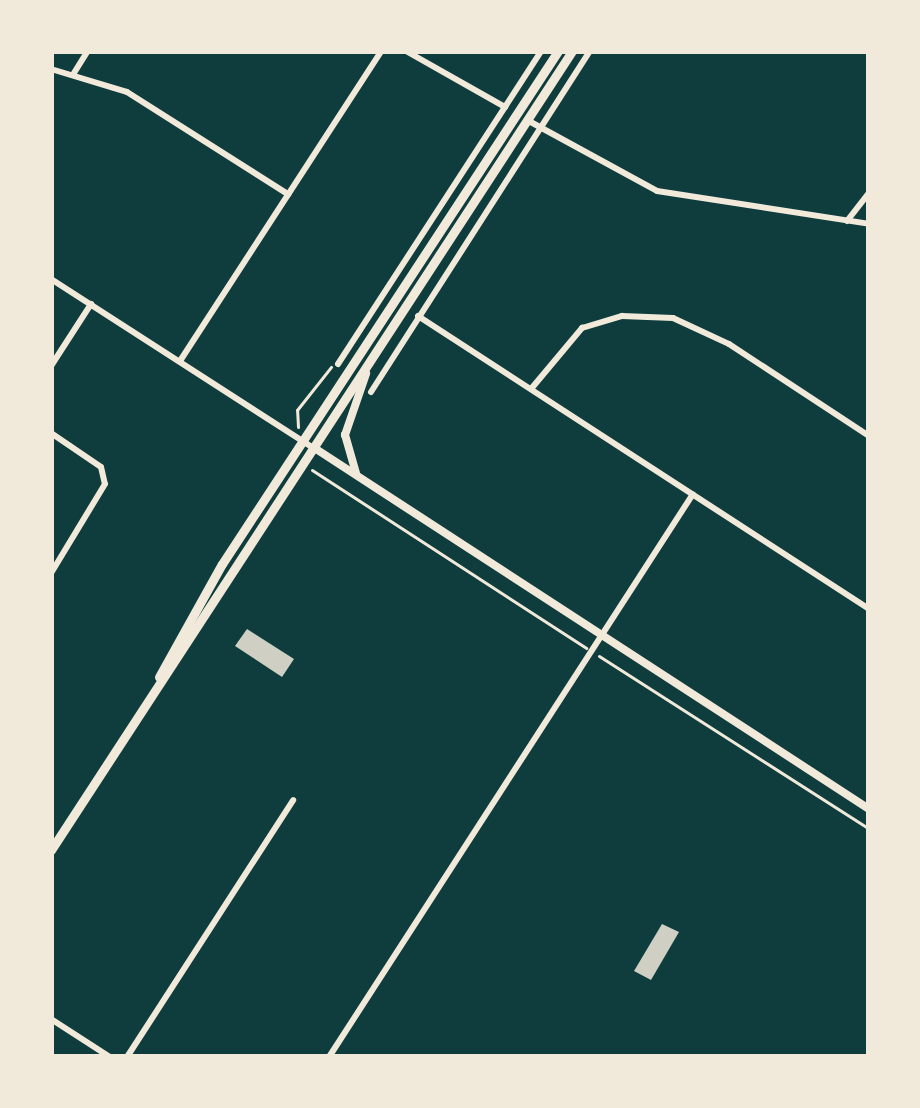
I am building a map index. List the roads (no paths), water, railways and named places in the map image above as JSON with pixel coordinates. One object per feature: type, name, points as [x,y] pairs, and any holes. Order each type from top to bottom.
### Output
[{"type":"main road","points":[[51,850],[56,832],[316,449],[523,117],[558,51]]},
{"type":"main road","points":[[133,724],[302,441],[572,51]]},
{"type":"street","points":[[74,73],[88,51]]},
{"type":"street","points":[[180,361],[380,51]]},
{"type":"street","points":[[406,51],[505,107]]},
{"type":"street","points":[[338,364],[541,51]]},
{"type":"street","points":[[371,392],[590,51]]},
{"type":"street","points":[[51,69],[127,92],[288,194]]},
{"type":"street","points":[[523,117],[658,190],[869,224]]},
{"type":"street","points":[[847,220],[869,193]]},
{"type":"street","points":[[51,278],[869,809]]},
{"type":"street","points":[[390,285],[403,295]]},
{"type":"street","points":[[51,366],[91,304]]},
{"type":"street","points":[[418,316],[869,609]]},
{"type":"street","points":[[531,389],[582,328],[622,316],[673,318],[729,344],[869,436]]},
{"type":"street","points":[[362,480],[347,454],[346,423],[381,346]]},
{"type":"street","points":[[51,433],[105,476],[51,573]]},
{"type":"street","points":[[329,1057],[693,494]]},
{"type":"street","points":[[127,1057],[293,800]]},
{"type":"street","points":[[51,1019],[110,1057]]}]
